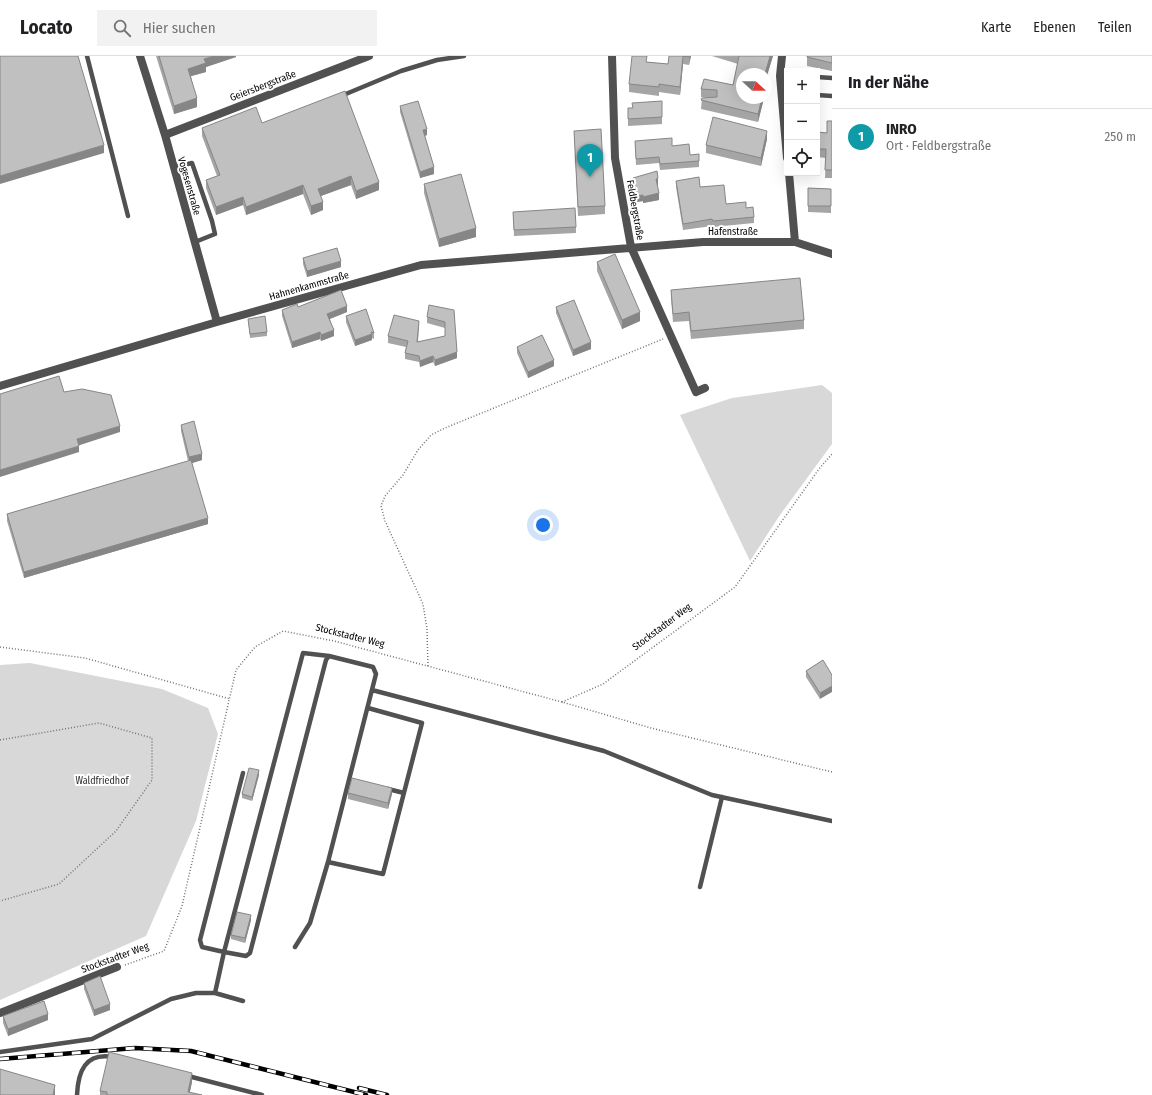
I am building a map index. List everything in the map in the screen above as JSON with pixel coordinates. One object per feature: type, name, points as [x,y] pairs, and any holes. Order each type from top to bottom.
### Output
[{"type":"street","name":"Vogesenstraße","points":[[140,56],[165,135],[217,322]]},
{"type":"street","name":"Geiersbergstraße","points":[[165,135],[368,56]]},
{"type":"street","name":"Feldbergstraße","points":[[612,56],[616,158],[631,247],[696,392],[705,388]]},
{"type":"street","points":[[782,56],[784,72]]},
{"type":"street","points":[[784,104],[786,140]]},
{"type":"street","points":[[788,176],[796,242]]},
{"type":"street","name":"Hafenstraße","points":[[631,247],[703,242],[796,242],[832,254]]},
{"type":"street","name":"Hahnenkammstraße","points":[[0,386],[217,322],[421,265],[631,247]]},
{"type":"street","name":"Stockstadter Weg","points":[[0,1013],[117,967]]},
{"type":"lane","points":[[87,56],[128,216]]},
{"type":"lane","points":[[335,98],[401,71],[437,60],[464,56]]},
{"type":"lane","points":[[820,77],[832,78]]},
{"type":"lane","points":[[820,96],[832,96]]},
{"type":"lane","points":[[174,167],[192,163],[212,221],[215,234],[195,242]]},
{"type":"lane","points":[[214,993],[302,653],[329,656],[372,667],[376,674],[350,780],[310,923],[294,947]]},
{"type":"lane","points":[[243,773],[200,940],[202,947],[246,956],[250,953],[326,660],[329,656]]},
{"type":"lane","points":[[372,690],[604,751],[712,795],[832,821]]},
{"type":"lane","points":[[328,862],[383,874],[422,722],[368,708]]},
{"type":"lane","points":[[350,780],[357,781]]},
{"type":"lane","points":[[380,787],[404,793]]},
{"type":"lane","points":[[700,887],[722,797]]},
{"type":"lane","points":[[0,1052],[92,1039],[170,999],[196,993],[214,993],[243,1001]]},
{"type":"lane","points":[[77,1095],[81,1070],[87,1061],[110,1056],[121,1059]]},
{"type":"lane","points":[[183,1075],[262,1095]]},
{"type":"path","points":[[428,666],[427,629],[423,604],[385,520],[381,506],[385,496],[403,475],[418,450],[431,435],[445,428],[670,336]]},
{"type":"path","name":"Stockstadter Weg","points":[[117,967],[164,951],[182,906],[236,670],[255,647],[283,631],[334,641],[562,702],[603,684],[734,587],[819,469],[832,454]]},
{"type":"path","points":[[0,647],[85,658],[230,699]]},
{"type":"path","points":[[562,702],[651,728],[832,772]]},
{"type":"path","points":[[0,740],[99,723],[152,738],[152,780],[116,831],[59,884],[0,901]]},
{"type":"green space","points":[[822,385],[832,393],[832,444],[780,515],[750,561],[680,415],[732,398]]},
{"type":"green space","name":"Waldfriedhof","points":[[30,663],[162,689],[208,708],[218,734],[196,821],[146,936],[0,1000],[0,665]]},
{"type":"building","points":[[0,56],[78,56],[104,145],[0,176]]},
{"type":"building","points":[[159,56],[214,56],[204,59],[206,63],[188,69],[197,98],[174,106]]},
{"type":"building","points":[[632,56],[647,56],[646,62],[668,64],[669,56],[683,56],[680,87],[659,84],[659,87],[629,84]]},
{"type":"building","points":[[739,56],[770,56],[767,68],[737,68]]},
{"type":"building","points":[[832,56],[832,63],[807,57]]},
{"type":"building","points":[[736,70],[736,104],[760,104],[758,114],[701,100],[702,98],[717,97],[717,90],[701,89],[704,79],[733,85]]},
{"type":"building","points":[[345,91],[379,182],[356,191],[351,176],[318,189],[323,202],[311,206],[303,185],[246,207],[243,197],[216,207],[206,180],[220,175],[202,128],[256,107],[262,123]]},
{"type":"building","points":[[418,101],[427,129],[423,130],[434,167],[420,172],[400,106]]},
{"type":"building","points":[[662,101],[662,117],[628,119],[628,108],[633,108],[632,103]]},
{"type":"building","points":[[713,117],[767,131],[761,158],[706,145]]},
{"type":"building","points":[[827,121],[832,121],[832,170],[825,170],[826,149],[820,149],[820,132],[827,133]]},
{"type":"building","points":[[601,129],[605,206],[578,207],[574,131]]},
{"type":"building","points":[[672,138],[672,146],[689,144],[690,155],[699,154],[699,161],[660,164],[659,157],[636,159],[635,141]]},
{"type":"building","points":[[657,171],[658,178],[656,179],[659,193],[643,197],[643,195],[637,196],[633,178]]},
{"type":"building","points":[[461,174],[476,228],[439,239],[424,184]]},
{"type":"building","points":[[699,177],[700,187],[724,185],[726,204],[746,202],[746,208],[753,207],[754,217],[713,221],[712,219],[683,224],[676,181]]},
{"type":"building","points":[[808,188],[831,189],[831,206],[808,206]]},
{"type":"building","points":[[575,208],[576,227],[514,230],[513,212]]},
{"type":"building","points":[[337,248],[341,261],[307,271],[303,258]]},
{"type":"building","points":[[615,254],[640,312],[622,320],[597,262]]},
{"type":"building","points":[[800,278],[804,320],[691,331],[689,312],[673,314],[671,290]]},
{"type":"building","points":[[341,290],[347,306],[327,314],[334,330],[321,335],[320,332],[292,342],[282,310],[297,304],[298,307]]},
{"type":"building","points":[[574,300],[591,342],[573,350],[556,307]]},
{"type":"building","points":[[429,305],[454,310],[457,352],[435,360],[433,356],[420,361],[419,356],[405,353],[408,341],[388,336],[394,315],[419,321],[417,342],[445,336],[445,322],[427,317]]},
{"type":"building","points":[[366,309],[374,333],[371,332],[372,334],[355,340],[346,316]]},
{"type":"building","points":[[265,316],[267,332],[250,334],[248,319]]},
{"type":"building","points":[[542,335],[554,360],[528,372],[517,347]]},
{"type":"building","points":[[59,376],[64,392],[82,389],[111,395],[120,426],[77,439],[79,446],[0,470],[0,394]]},
{"type":"building","points":[[194,421],[202,454],[189,457],[181,425]]},
{"type":"building","points":[[191,460],[208,518],[24,572],[7,514]]},
{"type":"building","points":[[823,660],[832,675],[832,686],[820,693],[806,671]]},
{"type":"building","points":[[249,768],[259,770],[252,797],[242,794]]},
{"type":"building","points":[[352,778],[392,788],[388,803],[348,793]]},
{"type":"building","points":[[237,912],[251,915],[245,938],[231,935]]},
{"type":"building","points":[[100,976],[110,1004],[94,1010],[84,983]]},
{"type":"building","points":[[44,1001],[48,1014],[8,1029],[3,1016]]},
{"type":"building","points":[[109,1052],[192,1073],[188,1092],[202,1095],[107,1095],[107,1092],[100,1091]]},
{"type":"building","points":[[0,1069],[55,1085],[53,1095],[0,1095]]},
{"type":"railway","points":[[0,1059],[135,1048],[191,1051],[366,1095]]},
{"type":"railway","points":[[359,1088],[387,1095]]},
{"type":"place","name":"INRO","points":[[590,177]]}]
